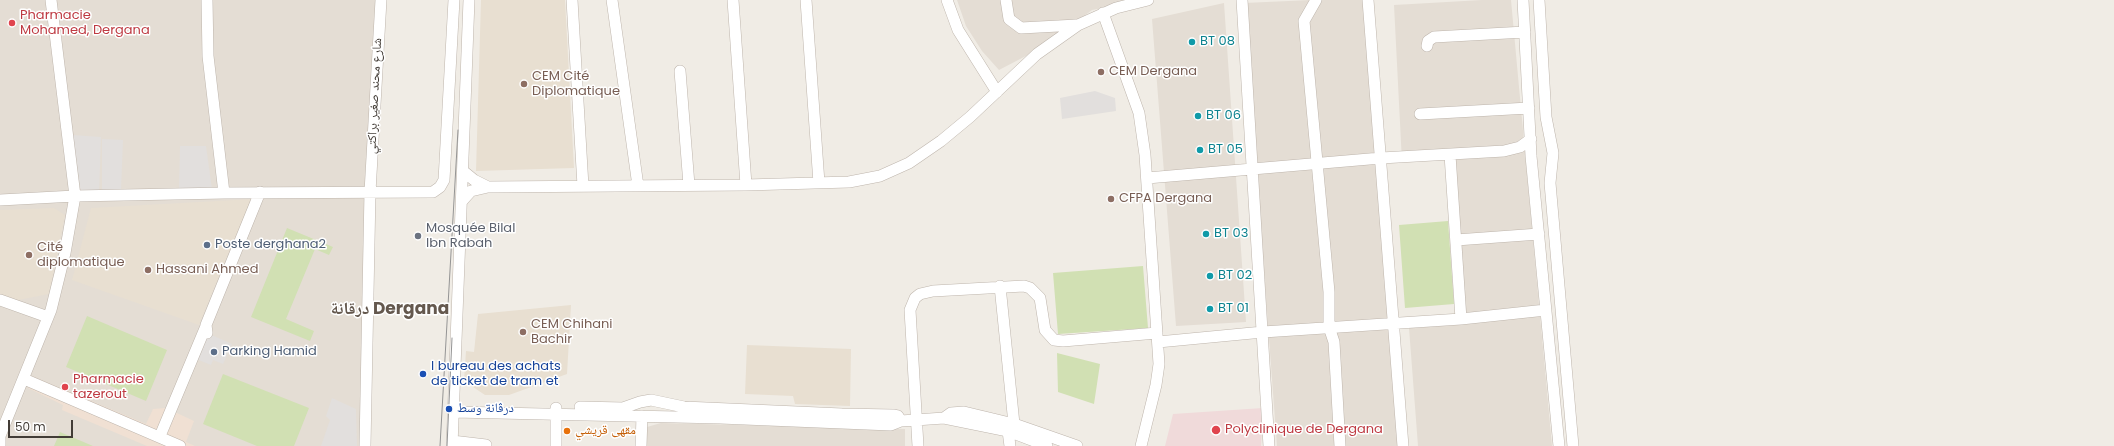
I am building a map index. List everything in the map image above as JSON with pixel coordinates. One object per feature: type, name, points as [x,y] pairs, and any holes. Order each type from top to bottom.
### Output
[{"type":"street","points":[[0,445],[0,436],[48,317],[65,254],[75,196],[51,0]]},
{"type":"street","points":[[207,0],[208,56],[224,193]]},
{"type":"street","name":"شارع محند صغير براكتي","points":[[365,446],[370,192],[381,0]]},
{"type":"street","points":[[0,200],[75,196],[260,192],[429,193],[437,190],[443,184],[454,0]]},
{"type":"street","points":[[469,0],[452,444],[490,446]]},
{"type":"street","points":[[572,0],[583,186]]},
{"type":"street","points":[[612,0],[638,186]]},
{"type":"street","points":[[733,0],[746,185]]},
{"type":"street","points":[[806,0],[819,183]]},
{"type":"street","points":[[947,0],[958,30],[997,92]]},
{"type":"street","points":[[1006,0],[1009,19],[1020,28],[1078,24]]},
{"type":"street","points":[[462,201],[471,191],[488,186],[746,185],[860,181],[880,176],[900,168],[951,133],[1037,54],[1078,24],[1129,4],[1148,0]]},
{"type":"street","points":[[1242,0],[1269,446]]},
{"type":"street","points":[[1316,0],[1304,21],[1329,292],[1329,327],[1334,342],[1340,446]]},
{"type":"street","points":[[1368,0],[1395,323],[1403,446]]},
{"type":"street","points":[[1523,0],[1532,162],[1559,446]]},
{"type":"street","points":[[1539,0],[1546,117],[1551,140],[1553,160],[1550,183],[1573,446]]},
{"type":"street","points":[[1103,14],[1139,113],[1144,141],[1158,337],[1156,385],[1142,446]]},
{"type":"street","points":[[1427,46],[1428,42],[1434,37],[1525,32]]},
{"type":"street","points":[[680,71],[689,185]]},
{"type":"street","points":[[449,79],[466,80]]},
{"type":"street","points":[[1420,114],[1529,108]]},
{"type":"street","points":[[1147,178],[1381,158],[1508,151],[1540,138],[1551,140]]},
{"type":"street","points":[[1450,155],[1461,319]]},
{"type":"street","points":[[1532,162],[1541,164],[1553,160]]},
{"type":"street","points":[[463,171],[474,180],[488,186]]},
{"type":"street","points":[[160,436],[206,329],[260,192]]},
{"type":"street","points":[[1456,240],[1539,234]]},
{"type":"street","points":[[918,446],[910,310],[915,298],[926,291],[1000,286],[1024,286],[1036,292],[1042,305],[1045,330],[1054,340],[1063,341],[1262,332],[1461,319],[1546,310]]},
{"type":"street","points":[[1000,286],[1011,427],[1010,446]]},
{"type":"street","points":[[0,300],[48,317]]},
{"type":"street","points":[[24,379],[160,436],[180,446]]},
{"type":"street","points":[[556,411],[623,408],[648,400],[684,407],[892,415],[898,416],[901,421]]},
{"type":"street","points":[[641,416],[650,409],[648,400]]},
{"type":"street","points":[[635,404],[633,410],[641,416]]},
{"type":"street","points":[[454,409],[556,411],[641,416],[888,425],[896,424],[901,421],[944,418],[1011,427],[1077,446]]},
{"type":"street","points":[[556,411],[556,446]]},
{"type":"street","points":[[641,416],[641,446]]},
{"type":"street","points":[[1011,427],[1047,446]]},
{"type":"shaded area","name":"Cité diplomatique","points":[[0,0],[382,0],[365,446],[0,446]]},
{"type":"shaded area","name":"CEM Cité Diplomatique","points":[[481,0],[565,0],[574,168],[476,171]]},
{"type":"shaded area","points":[[957,0],[1144,0],[1092,10],[1043,47],[999,70],[982,51],[966,26]]},
{"type":"shaded area","points":[[1311,0],[1367,0],[1400,446],[1277,446],[1244,3]]},
{"type":"shaded area","points":[[1482,0],[1511,0],[1552,446],[1418,446],[1409,328],[1456,325],[1447,160],[1402,162],[1394,5]]},
{"type":"shaded area","points":[[1224,3],[1246,322],[1176,326],[1152,19]]},
{"type":"shaded area","points":[[1095,91],[1115,98],[1116,111],[1062,119],[1060,98]]},
{"type":"shaded area","points":[[72,135],[101,137],[99,194],[81,193]]},
{"type":"shaded area","points":[[102,139],[123,140],[121,190],[102,191]]},
{"type":"shaded area","points":[[180,146],[206,146],[212,189],[179,189]]},
{"type":"shaded area","name":"Hassani Ahmed","points":[[254,199],[226,259],[199,325],[72,280],[91,208]]},
{"type":"shaded area","name":"Cité diplomatique","points":[[54,208],[65,215],[49,294],[13,301],[0,296],[0,210]]},
{"type":"shaded area","name":"CEM Chihani Bachir","points":[[571,305],[567,374],[509,395],[485,395],[464,381],[466,351],[474,352],[478,314]]},
{"type":"shaded area","name":"Parking Hamid","points":[[207,333],[232,344],[223,364],[213,360],[211,365],[196,359]]},
{"type":"shaded area","points":[[747,345],[851,349],[850,406],[795,404],[793,396],[745,394]]},
{"type":"shaded area","points":[[32,376],[146,424],[153,409],[166,408],[194,421],[186,442],[195,446],[147,446],[62,410],[63,405],[28,388]]},
{"type":"shaded area","points":[[332,398],[356,409],[357,446],[321,446],[330,420],[326,416]]},
{"type":"shaded area","name":"Polyclinique de Dergana","points":[[1263,408],[1261,446],[1165,446],[1173,414]]},
{"type":"shaded area","points":[[661,423],[905,429],[905,446],[646,446],[647,427]]},
{"type":"green space","points":[[1448,221],[1454,304],[1405,308],[1399,225]]},
{"type":"green space","points":[[287,228],[333,247],[329,255],[315,249],[286,319],[314,331],[310,341],[251,317]]},
{"type":"green space","points":[[1143,266],[1148,328],[1058,334],[1053,273]]},
{"type":"green space","points":[[87,316],[167,350],[146,401],[66,367]]},
{"type":"green space","points":[[1057,353],[1100,364],[1094,404],[1058,392]]},
{"type":"green space","points":[[223,374],[309,408],[294,446],[257,446],[203,424]]},
{"type":"green space","points":[[60,432],[93,446],[54,446]]},
{"type":"tram line","points":[[440,446],[458,130]]},
{"type":"tram line","points":[[447,446],[452,338]]},
{"type":"place","name":"Pharmacie Mohamed, Dergana","points":[[12,23]]},
{"type":"place","name":"BT 08","points":[[1192,42]]},
{"type":"place","name":"CEM Dergana","points":[[1101,72]]},
{"type":"place","name":"CEM Cité Diplomatique","points":[[524,84]]},
{"type":"place","name":"BT 06","points":[[1198,116]]},
{"type":"place","name":"BT 05","points":[[1200,150]]},
{"type":"place","name":"CFPA Dergana","points":[[1111,199]]},
{"type":"place","name":"BT 03","points":[[1206,234]]},
{"type":"place","name":"Mosquée Bilal Ibn Rabah","points":[[418,236]]},
{"type":"place","name":"Poste derghana2","points":[[207,245]]},
{"type":"place","name":"Cité diplomatique","points":[[29,255]]},
{"type":"place","name":"Hassani Ahmed","points":[[148,270]]},
{"type":"place","name":"BT 02","points":[[1210,276]]},
{"type":"place","name":"BT 01","points":[[1210,309]]},
{"type":"place","name":"CEM Chihani Bachir","points":[[523,332]]},
{"type":"place","name":"Parking Hamid","points":[[214,352]]},
{"type":"place","name":"I bureau des achats de ticket de tram et","points":[[423,374]]},
{"type":"place","name":"Pharmacie tazerout","points":[[65,387]]},
{"type":"place","name":"درڨانة وسط","points":[[449,409]]},
{"type":"place","name":"Polyclinique de Dergana","points":[[1216,430]]},
{"type":"place","name":"مقهى قريشي","points":[[567,431]]},
{"type":"district","name":"درقانة Dergana","points":[[390,310]]}]
